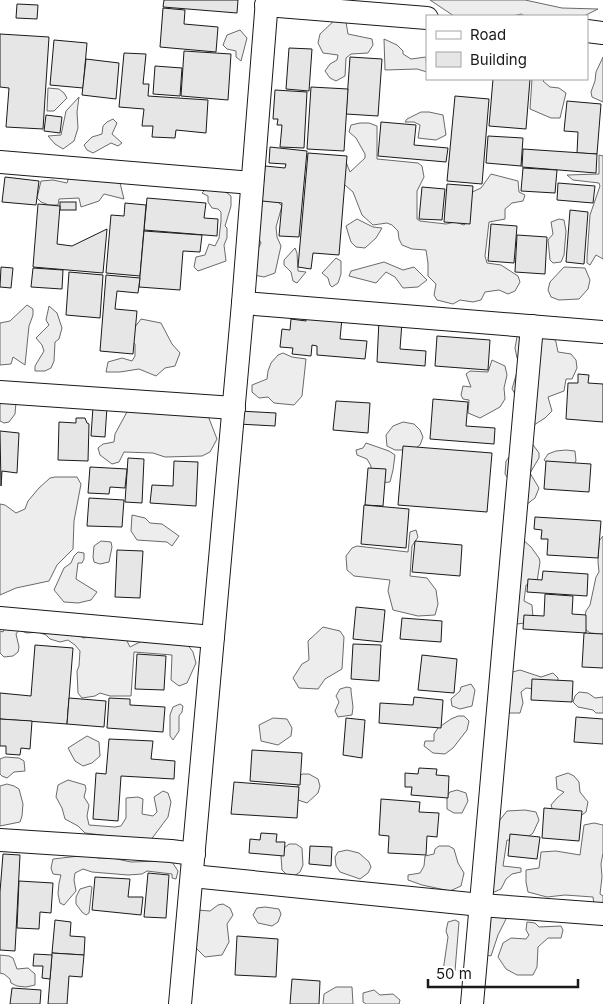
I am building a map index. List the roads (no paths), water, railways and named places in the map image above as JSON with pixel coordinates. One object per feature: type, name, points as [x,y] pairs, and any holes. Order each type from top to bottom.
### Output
[{"type":"street","points":[[180,1004],[234,408],[267,3],[426,18]]},
{"type":"street","points":[[588,32],[603,33]]},
{"type":"street","points":[[0,162],[252,183]]},
{"type":"street","points":[[243,303],[603,332]]},
{"type":"street","points":[[472,1004],[532,326]]},
{"type":"street","points":[[0,392],[234,408]]},
{"type":"street","points":[[0,618],[213,637]]},
{"type":"street","points":[[0,840],[194,854]]},
{"type":"street","points":[[192,876],[481,905],[603,914]]}]
